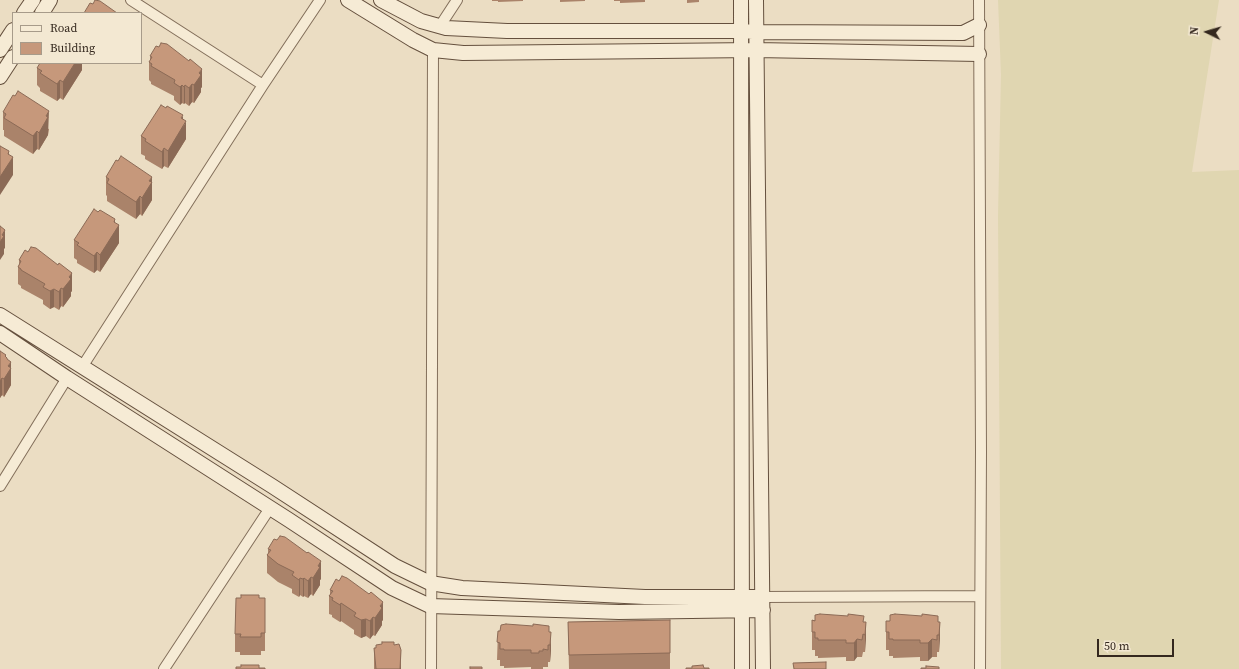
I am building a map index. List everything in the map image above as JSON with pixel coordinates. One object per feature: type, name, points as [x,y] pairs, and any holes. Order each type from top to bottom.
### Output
[{"type":"main road","points":[[25,12],[33,0]]},
{"type":"main road","points":[[43,12],[50,0]]},
{"type":"main road","points":[[348,0],[413,40],[433,50],[463,53],[756,50],[979,54]]},
{"type":"main road","points":[[380,0],[421,21],[440,26],[507,31],[742,31],[963,34],[979,25]]},
{"type":"main road","points":[[741,0],[742,669]]},
{"type":"main road","points":[[756,0],[763,669]]},
{"type":"main road","points":[[0,50],[12,32]]},
{"type":"main road","points":[[0,77],[12,59]]},
{"type":"main road","points":[[0,315],[272,486],[395,566],[430,583],[462,588],[645,597],[743,596],[763,603]]},
{"type":"main road","points":[[0,333],[392,588],[430,606],[618,612],[743,611],[763,603]]},
{"type":"street","points":[[131,0],[263,85]]},
{"type":"street","points":[[82,367],[263,85],[320,0]]},
{"type":"street","points":[[440,26],[457,0]]},
{"type":"street","points":[[979,0],[980,669]]},
{"type":"street","points":[[431,669],[430,583],[433,50]]},
{"type":"street","points":[[0,486],[67,378]]},
{"type":"street","points":[[164,669],[270,508]]},
{"type":"street","points":[[763,603],[980,596]]},
{"type":"shaded area","points":[[998,0],[1219,0],[1192,172],[1239,170],[1239,669],[1001,669],[998,216],[1001,75]]},
{"type":"building","points":[[95,0],[100,1],[116,12],[85,12],[90,3],[93,4]]},
{"type":"building","points":[[161,43],[167,44],[202,69],[199,73],[201,75],[194,85],[192,84],[189,88],[185,85],[184,87],[182,85],[180,87],[174,83],[175,80],[151,66],[152,64],[149,62],[152,57],[150,56],[156,46],[159,47]]},
{"type":"building","points":[[39,64],[74,64],[63,82],[60,80],[57,84],[40,73],[42,71],[37,68]]},
{"type":"building","points":[[18,91],[49,111],[46,116],[48,117],[39,133],[37,131],[33,136],[4,118],[6,114],[3,112],[13,95],[15,96]]},
{"type":"building","points":[[161,105],[166,108],[167,106],[183,115],[181,118],[186,121],[168,151],[164,148],[162,152],[145,141],[146,139],[141,136]]},
{"type":"building","points":[[0,146],[9,151],[8,154],[13,157],[0,177]]},
{"type":"building","points":[[121,156],[152,177],[149,181],[152,182],[142,198],[140,196],[136,202],[107,183],[109,179],[106,177],[116,160],[118,161]]},
{"type":"building","points":[[94,209],[98,212],[100,210],[115,219],[114,222],[119,225],[100,255],[97,252],[94,256],[77,245],[79,243],[74,240]]},
{"type":"building","points":[[0,226],[5,230],[2,235],[4,236],[0,242]]},
{"type":"building","points":[[31,247],[36,248],[58,265],[59,263],[72,273],[69,277],[71,279],[63,289],[61,288],[59,292],[54,289],[50,291],[43,287],[45,284],[18,267],[21,261],[19,260],[25,250],[28,252]]},
{"type":"building","points":[[0,351],[6,355],[5,356],[7,359],[11,362],[8,366],[11,368],[4,379],[2,378],[0,381]]},
{"type":"building","points":[[280,536],[285,537],[321,561],[318,566],[320,567],[313,578],[311,577],[308,581],[304,578],[300,578],[299,580],[292,575],[294,572],[278,564],[267,555],[271,550],[268,549],[274,539],[277,540]]},
{"type":"building","points":[[342,576],[369,594],[371,592],[383,602],[380,606],[382,608],[375,618],[373,617],[370,621],[366,619],[361,620],[354,616],[356,613],[341,603],[340,605],[332,600],[333,598],[329,596],[333,591],[330,590],[336,579],[339,581]]},
{"type":"building","points":[[241,595],[259,595],[259,598],[265,598],[265,633],[261,633],[261,637],[240,637],[241,634],[235,634],[236,598],[241,598]]},
{"type":"building","points":[[848,614],[864,616],[863,622],[866,622],[865,635],[863,634],[862,640],[857,639],[854,643],[846,643],[846,640],[818,640],[818,638],[815,638],[815,632],[812,632],[812,620],[815,621],[815,615],[848,616]]},
{"type":"building","points":[[922,614],[938,616],[938,622],[940,622],[937,640],[932,639],[928,643],[920,643],[920,640],[889,639],[889,632],[886,632],[886,621],[890,621],[890,615],[922,616]]},
{"type":"building","points":[[670,620],[670,653],[569,655],[568,622]]},
{"type":"building","points":[[533,624],[549,626],[549,632],[551,632],[548,650],[543,649],[543,651],[539,651],[539,653],[531,653],[531,650],[500,649],[500,643],[497,642],[498,631],[500,631],[501,625],[533,626]]},
{"type":"building","points":[[382,642],[394,642],[394,645],[399,644],[401,650],[400,669],[376,669],[374,648],[376,648],[376,645],[382,644]]},
{"type":"building","points":[[826,662],[826,669],[794,669],[793,663]]},
{"type":"building","points":[[241,665],[259,665],[259,668],[265,669],[236,669],[236,667],[241,667]]},
{"type":"building","points":[[703,665],[704,668],[709,669],[686,669],[692,668],[692,666]]},
{"type":"building","points":[[926,666],[939,667],[939,669],[921,669],[926,668]]},
{"type":"building","points":[[470,667],[482,667],[482,669],[470,669]]}]
